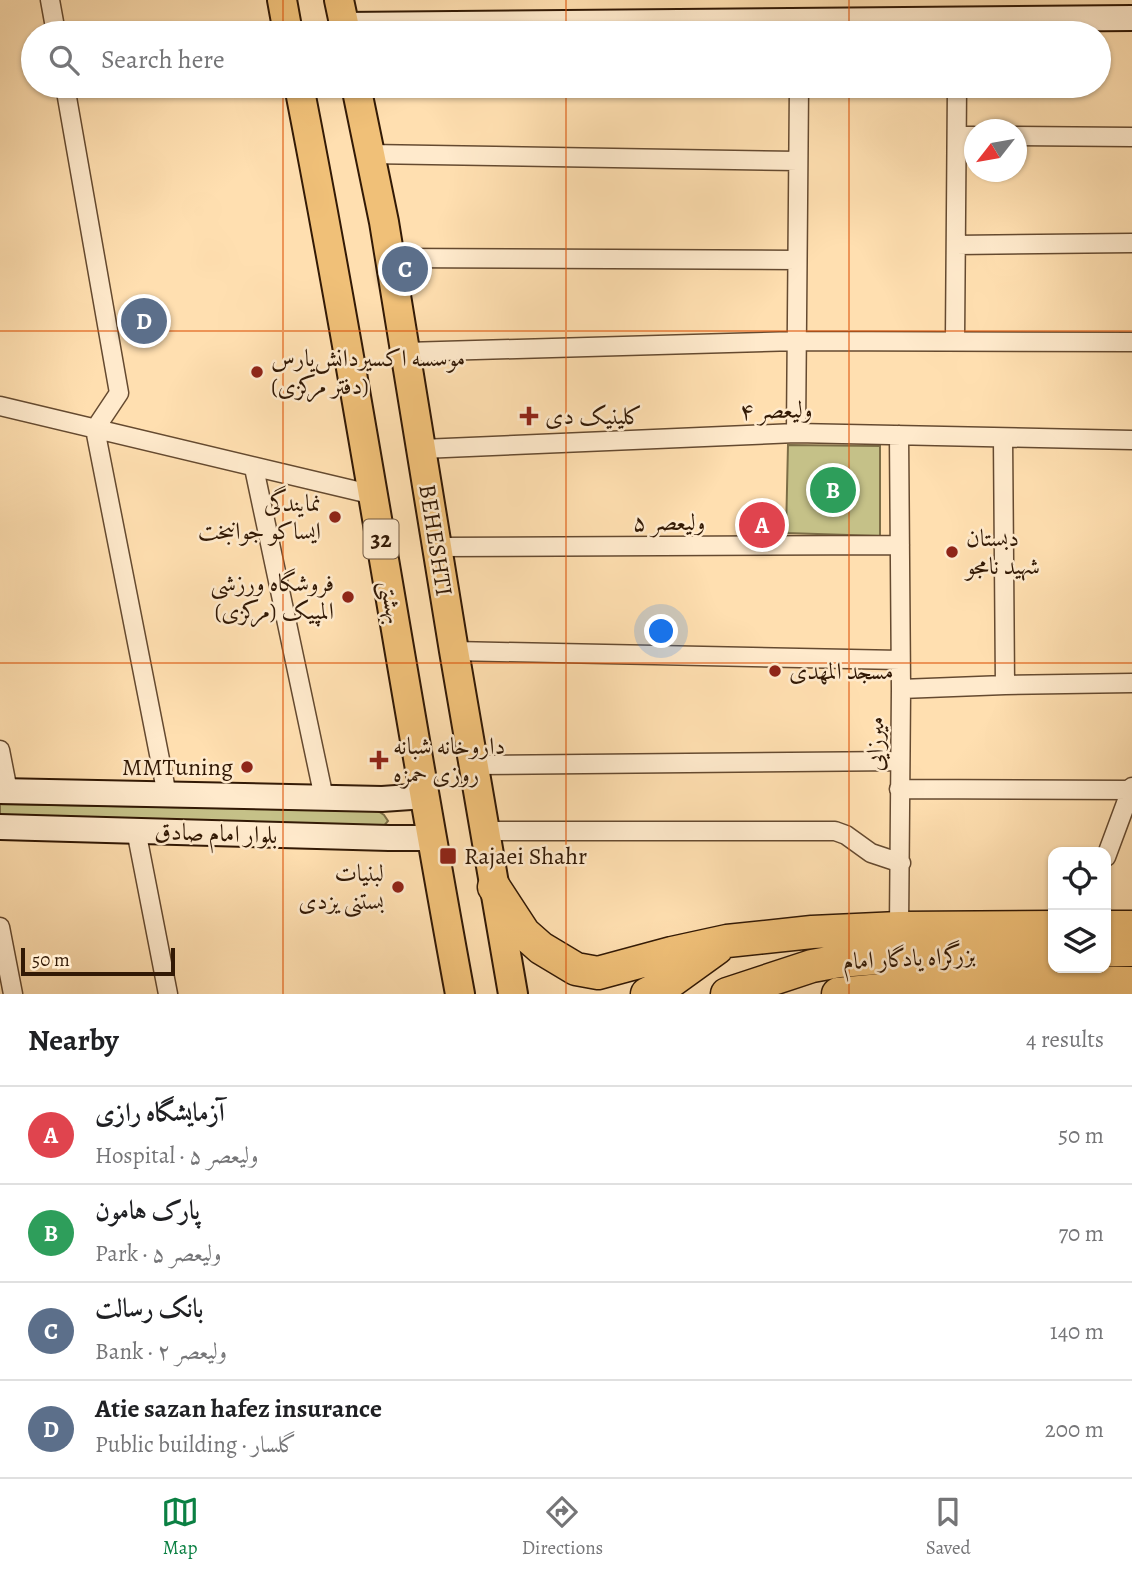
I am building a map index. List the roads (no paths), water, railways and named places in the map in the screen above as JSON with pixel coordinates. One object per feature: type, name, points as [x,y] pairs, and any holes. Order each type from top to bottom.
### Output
[{"type":"highway","points":[[494,887],[524,933],[541,948],[576,969],[598,972],[727,941],[812,932],[899,928],[1048,927]]},
{"type":"highway","points":[[1111,927],[1132,927]]},
{"type":"highway","points":[[647,994],[670,982],[727,941]]},
{"type":"highway","points":[[1111,950],[1132,950]]},
{"type":"highway","name":"بزرگراه یادگار امام","points":[[727,994],[812,966],[839,961],[930,954],[1048,951]]},
{"type":"highway","name":"بزرگراه یادگار امام","points":[[838,994],[936,985],[1132,983]]},
{"type":"main road","points":[[282,0],[286,21]]},
{"type":"main road","points":[[1074,21],[1132,18]]},
{"type":"main road","points":[[343,19],[457,21]]},
{"type":"main road","name":"بهشتى","points":[[301,98],[374,495],[460,994]]},
{"type":"main road","name":"BEHESHTI","points":[[358,98],[390,258],[513,994]]},
{"type":"main road","name":"بلوار امام صادق","points":[[4,791],[382,799],[425,796]]},
{"type":"main road","points":[[382,799],[393,806],[397,818],[394,835],[389,838]]},
{"type":"main road","name":"بلوار امام صادق","points":[[0,827],[431,838]]},
{"type":"street","points":[[50,0],[54,21]]},
{"type":"street","points":[[67,98],[119,393],[94,429],[167,795]]},
{"type":"street","points":[[796,433],[799,98]]},
{"type":"street","points":[[959,98],[964,125]]},
{"type":"street","points":[[1027,136],[1132,137]]},
{"type":"street","points":[[369,154],[798,161]]},
{"type":"street","points":[[955,340],[956,245],[964,158]]},
{"type":"street","points":[[956,245],[1132,243]]},
{"type":"street","points":[[390,258],[797,260]]},
{"type":"street","points":[[406,352],[797,341],[1132,342]]},
{"type":"street","points":[[0,406],[374,495]]},
{"type":"street","name":"ولیعصر ۴","points":[[422,449],[796,433],[1132,440]]},
{"type":"street","name":"میرزایی","points":[[899,435],[899,928]]},
{"type":"street","points":[[1003,438],[1004,685]]},
{"type":"street","points":[[254,468],[324,798]]},
{"type":"street","name":"ولیعصر ۵","points":[[438,547],[900,545]]},
{"type":"street","points":[[454,650],[900,660]]},
{"type":"street","points":[[901,689],[1132,683]]},
{"type":"street","points":[[0,750],[4,791]]},
{"type":"street","points":[[473,765],[900,761]]},
{"type":"street","points":[[899,789],[1132,789],[1110,847]]},
{"type":"street","points":[[136,830],[168,994]]},
{"type":"street","points":[[485,831],[835,831],[846,835],[871,853],[901,863]]},
{"type":"street","points":[[0,928],[13,994]]},
{"type":"place","name":"بانک رسالت","points":[[405,269]]},
{"type":"place","name":"Atie sazan hafez insurance","points":[[144,321]]},
{"type":"place","name":"موسسه اکسیردانش‌پارس (دفتر مرکزی)","points":[[257,372]]},
{"type":"place","name":"کلینیک دی","points":[[529,416]]},
{"type":"place","name":"پارک هامون","points":[[833,490]]},
{"type":"place","name":"نمایندگی ایساکو جوانبخت","points":[[335,517]]},
{"type":"place","name":"آزمایشگاه رازی","points":[[762,525]]},
{"type":"place","name":"دبستان شهید نامجو","points":[[952,552]]},
{"type":"place","name":"فروشگاه ورزشی المپیک (مرکزی)","points":[[348,597]]},
{"type":"place","name":"مسجد المهدی","points":[[775,671]]},
{"type":"place","name":"داروخانه شبانه روزی حمزه","points":[[379,760]]},
{"type":"place","name":"MMTuning","points":[[247,767]]},
{"type":"place","name":"Rajaei Shahr","points":[[448,856]]},
{"type":"place","name":"لبنیات بستنی یزدی","points":[[398,887]]}]
